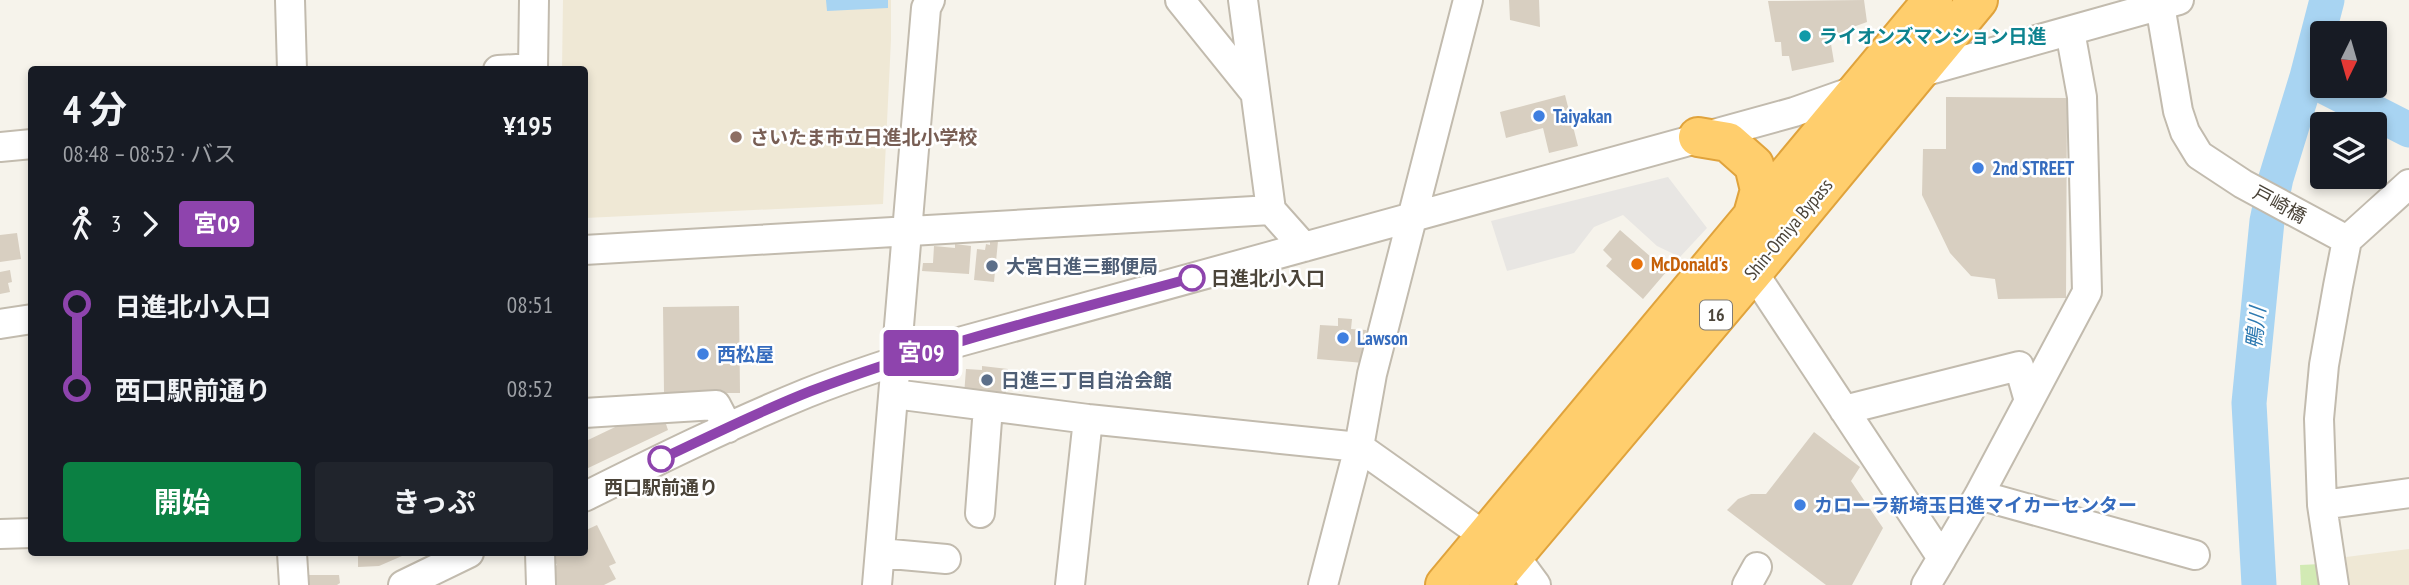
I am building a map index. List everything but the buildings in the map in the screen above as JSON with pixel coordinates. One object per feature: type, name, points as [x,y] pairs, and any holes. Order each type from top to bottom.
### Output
[{"type":"highway","name":"Shin-Omiya Bypass","points":[[1445,585],[1512,559],[1753,215],[1933,0]]},
{"type":"highway","name":"Shin-Omiya Bypass","points":[[1489,585],[1978,0]]},
{"type":"highway","points":[[1698,137],[1728,142],[1754,165],[1760,190],[1753,215]]},
{"type":"street","points":[[290,0],[292,66]]},
{"type":"street","points":[[533,66],[534,0]]},
{"type":"street","points":[[877,585],[926,8],[930,0]]},
{"type":"street","points":[[1180,0],[1257,95]]},
{"type":"street","points":[[1242,0],[1271,210],[1304,247]]},
{"type":"street","points":[[1323,585],[1359,447],[1372,374],[1462,2]]},
{"type":"street","points":[[588,495],[809,392],[896,361],[1794,112],[1859,89],[2169,2]]},
{"type":"street","name":"戸崎橋","points":[[2169,2],[2173,89],[2185,132],[2199,155],[2243,184],[2347,240]]},
{"type":"street","points":[[1926,585],[1979,495],[2087,292],[2082,97],[2070,31]]},
{"type":"street","points":[[0,147],[28,144]]},
{"type":"street","points":[[2334,585],[2322,505],[2319,418],[2324,365],[2347,240],[2409,184]]},
{"type":"street","points":[[588,250],[1271,210]]},
{"type":"street","points":[[1753,272],[1942,558]]},
{"type":"street","points":[[0,324],[28,320]]},
{"type":"street","points":[[1844,410],[2020,366],[2029,401]]},
{"type":"street","points":[[894,394],[1088,419],[1359,447],[1512,559]]},
{"type":"street","points":[[588,413],[716,405],[728,428]]},
{"type":"street","points":[[980,513],[988,407]]},
{"type":"street","points":[[1070,585],[1088,419]]},
{"type":"street","points":[[2322,505],[2409,493]]},
{"type":"street","points":[[1979,495],[2195,555]]},
{"type":"street","points":[[0,534],[28,533]]},
{"type":"street","points":[[880,553],[946,559]]},
{"type":"street","points":[[292,556],[294,585]]},
{"type":"street","points":[[403,585],[430,562],[456,556]]},
{"type":"street","points":[[540,556],[541,585]]},
{"type":"shaded area","name":"さいたま市立日進北小学校","points":[[563,0],[891,0],[883,204],[588,218],[588,66],[562,66]]},
{"type":"shaded area","points":[[1668,177],[1707,228],[1680,257],[1657,246],[1623,215],[1594,227],[1574,253],[1507,271],[1491,221]]},
{"type":"shaded area","points":[[2409,549],[2409,585],[2348,585],[2346,557]]},
{"type":"green space","points":[[2321,564],[2324,585],[2301,585],[2300,565]]},
{"type":"water","points":[[826,0],[888,0],[888,8],[827,11]]},
{"type":"waterway","name":"鴨川","points":[[2259,585],[2249,403],[2267,221],[2276,178],[2327,0]]},
{"type":"waterway","points":[[2346,98],[2409,130]]},
{"type":"bus line","name":"宮09","points":[[661,459],[809,392],[896,361],[1192,278]]},
{"type":"place","name":"ライオンズマンション日進","points":[[1805,36]]},
{"type":"place","name":"Taiyakan","points":[[1539,116]]},
{"type":"place","name":"さいたま市立日進北小学校","points":[[736,137]]},
{"type":"place","name":"2nd STREET","points":[[1978,168]]},
{"type":"place","name":"McDonald's","points":[[1637,264]]},
{"type":"place","name":"大宮日進三郵便局","points":[[992,266]]},
{"type":"place","name":"日進北小入口","points":[[1192,278]]},
{"type":"place","name":"Lawson","points":[[1343,338]]},
{"type":"place","name":"西松屋","points":[[703,354]]},
{"type":"place","name":"日進三丁目自治会館","points":[[987,380]]},
{"type":"place","name":"西口駅前通り","points":[[661,459]]},
{"type":"place","name":"カローラ新埼玉日進マイカーセンター","points":[[1800,505]]}]
